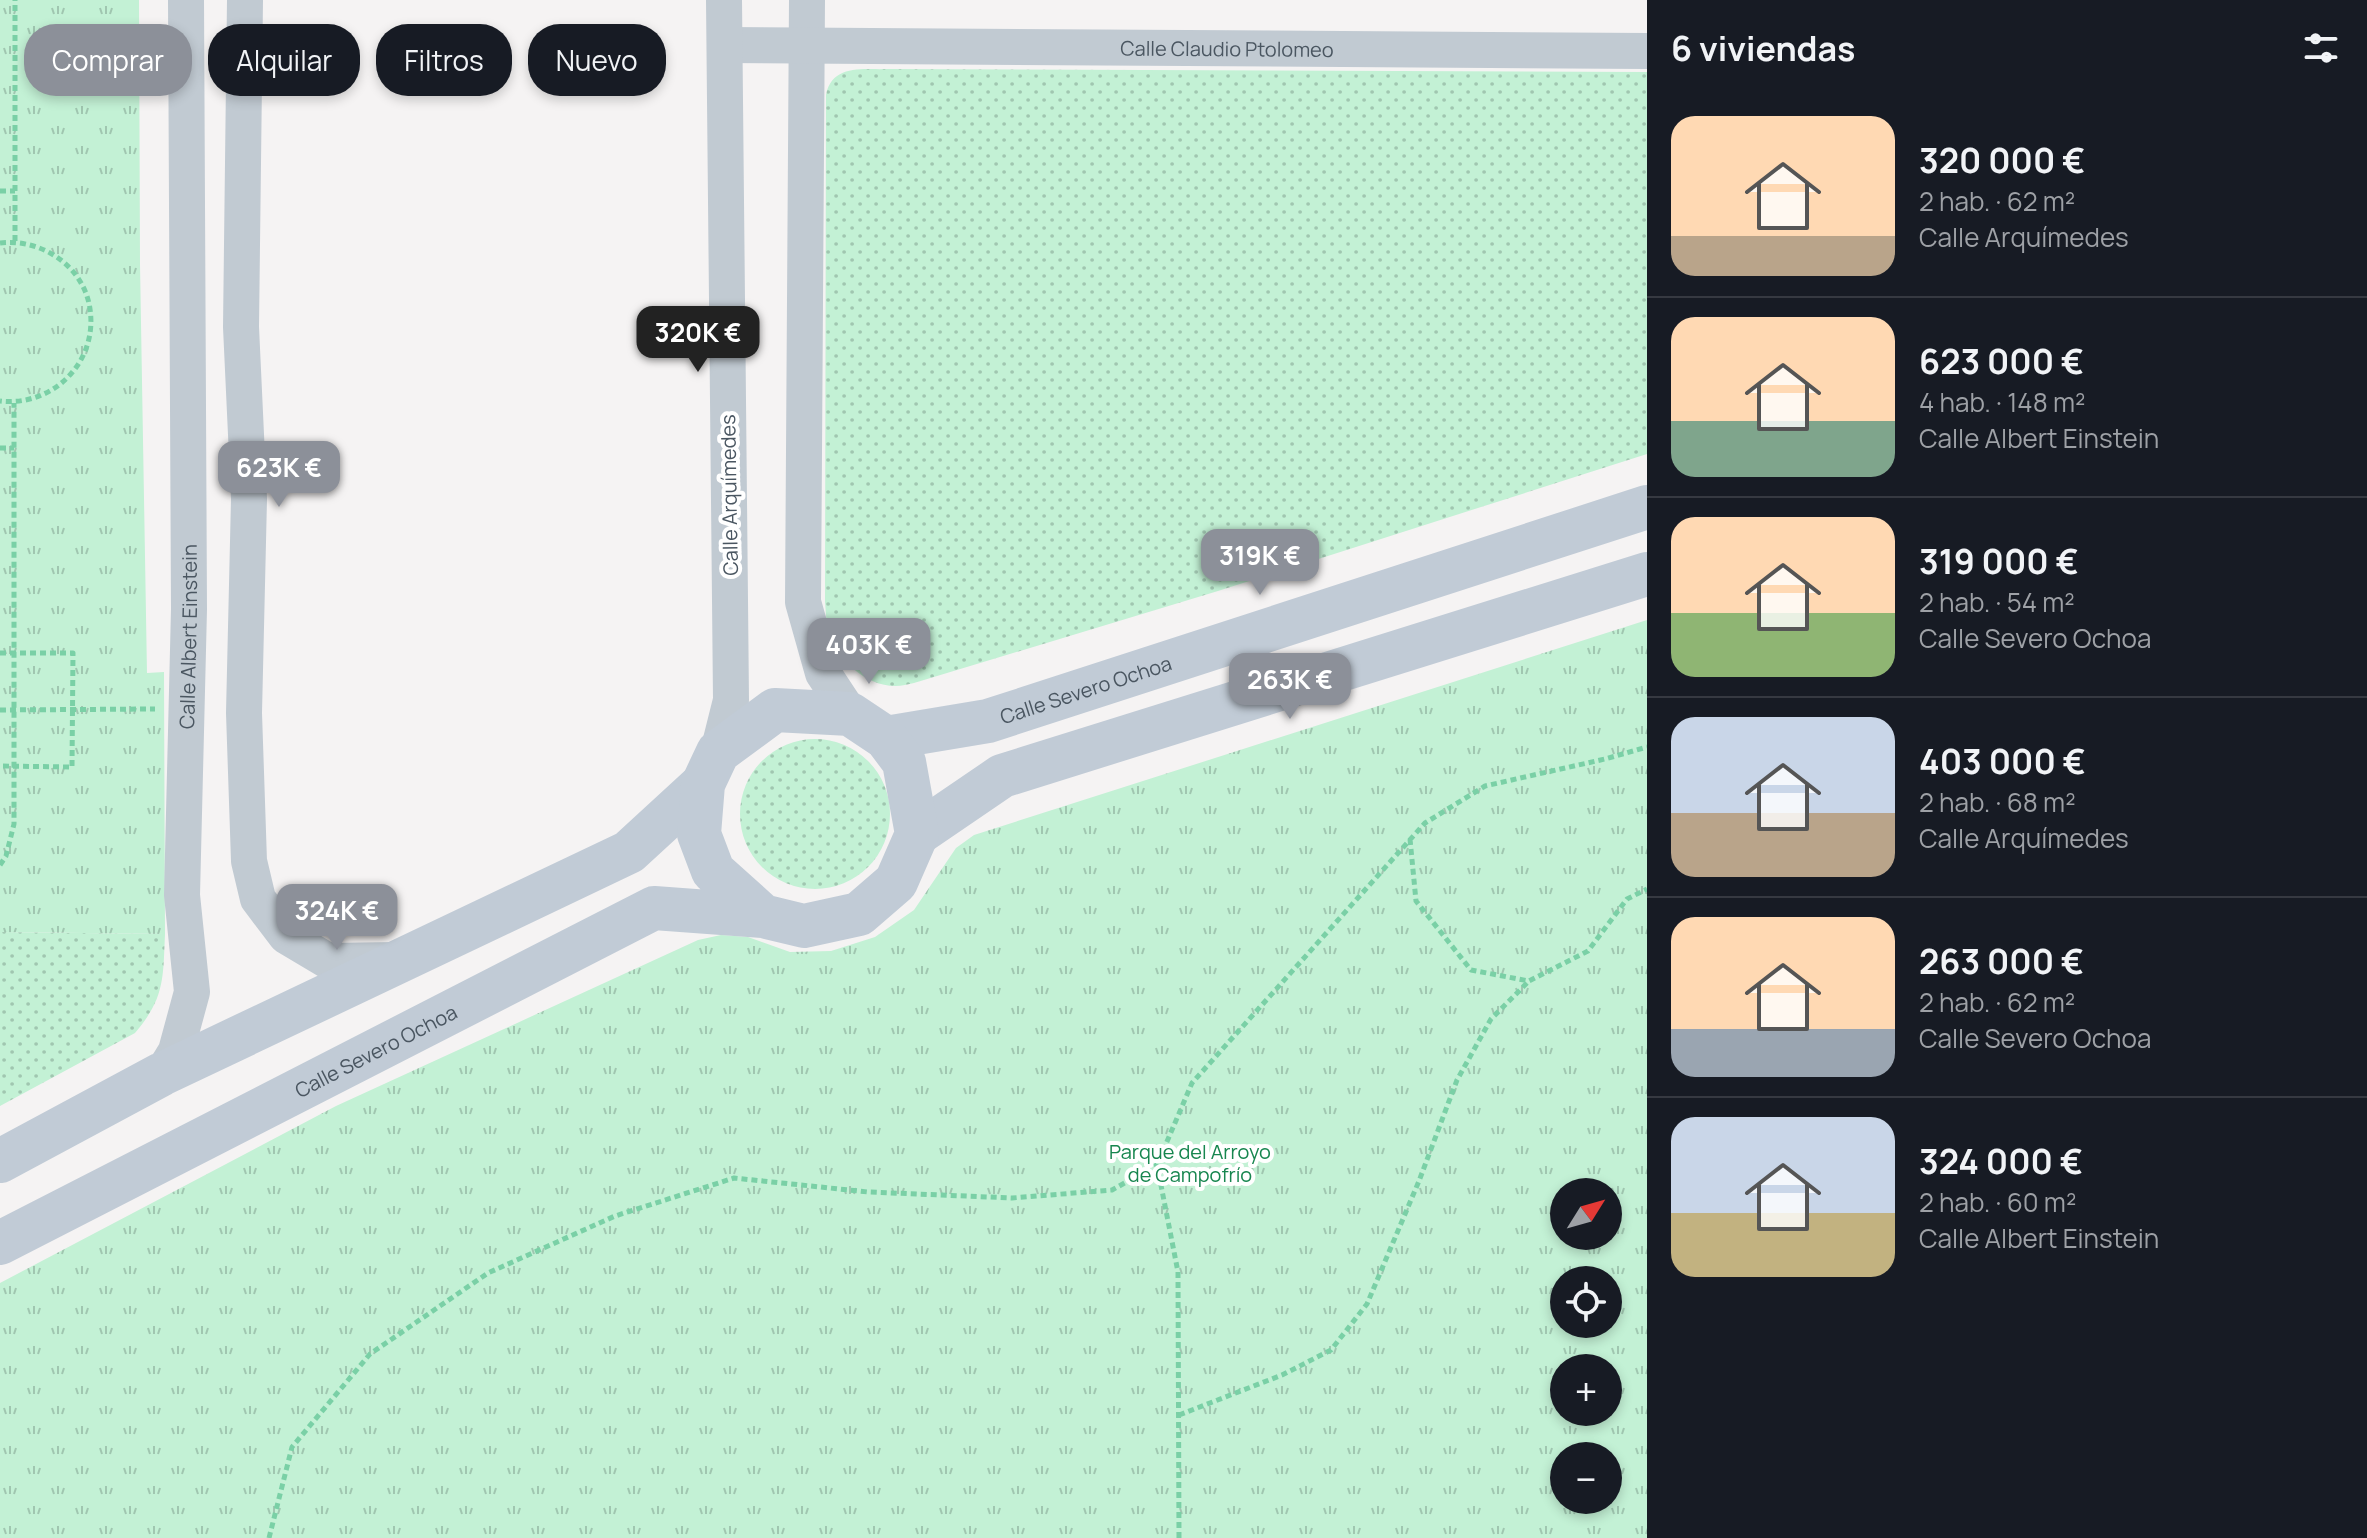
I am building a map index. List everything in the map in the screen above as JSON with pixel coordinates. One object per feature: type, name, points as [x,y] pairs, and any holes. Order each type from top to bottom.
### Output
[{"type":"main road","name":"Calle Severo Ochoa","points":[[886,738],[988,721],[1647,507]]},
{"type":"main road","points":[[710,768],[699,834],[713,871],[763,916],[804,926],[859,914],[896,882],[917,834],[1002,776],[1647,574]]},
{"type":"main road","points":[[0,1161],[162,1074],[629,852],[710,768],[775,710],[850,714],[886,738],[904,762],[917,834]]},
{"type":"main road","name":"Calle Severo Ochoa","points":[[0,1243],[654,908],[763,916]]},
{"type":"street","name":"Calle Albert Einstein","points":[[162,1074],[176,1051],[192,992],[182,895],[188,708],[186,0]]},
{"type":"street","points":[[245,0],[241,327],[249,499],[244,713],[249,861],[258,899],[286,936],[328,961],[399,960]]},
{"type":"street","name":"Calle Arquímedes","points":[[710,768],[731,700],[724,0]]},
{"type":"street","points":[[807,0],[803,602],[823,673],[850,714]]},
{"type":"street","points":[[725,45],[807,44]]},
{"type":"street","name":"Calle Claudio Ptolomeo","points":[[807,44],[1647,51]]},
{"type":"path","points":[[15,0],[15,241]]},
{"type":"path","points":[[0,191],[15,191]]},
{"type":"path","points":[[0,243],[15,241],[41,247],[65,262],[82,283],[90,309],[90,336],[81,362],[64,383],[41,397],[14,403],[0,401]]},
{"type":"path","points":[[0,865],[6,856],[14,824],[14,403]]},
{"type":"path","points":[[0,448],[14,448]]},
{"type":"path","points":[[0,653],[73,653],[72,767],[0,766]]},
{"type":"path","points":[[0,710],[188,708]]},
{"type":"path","points":[[1179,1538],[1178,1272],[1157,1165],[1192,1083],[1425,823],[1485,786],[1647,747]]},
{"type":"path","points":[[1410,839],[1416,901],[1471,970],[1529,981]]},
{"type":"path","points":[[1179,1415],[1282,1375],[1331,1350],[1367,1304],[1457,1080],[1491,1019],[1529,981],[1588,951],[1627,899],[1647,889]]},
{"type":"path","points":[[269,1538],[292,1447],[370,1354],[488,1273],[615,1216],[734,1178],[868,1192],[1012,1198],[1112,1190],[1157,1165]]},
{"type":"green space","points":[[0,0],[139,0],[139,24],[24,24],[24,96],[139,96],[147,673],[164,672],[165,934],[0,932]]},
{"type":"green space","points":[[859,69],[1647,72],[1647,454],[1218,591],[914,683],[895,686],[874,682],[854,670],[839,653],[829,634],[825,602],[826,95],[835,78]]},
{"type":"green space","name":"Parque del Arroyo de Campofrío","points":[[1647,620],[1647,1538],[0,1538],[0,1283],[336,1106],[698,940],[721,935],[748,937],[790,952],[831,951],[875,937],[914,910],[956,848],[974,835]]},
{"type":"green space","points":[[815,739],[844,745],[868,761],[884,785],[890,814],[884,843],[868,867],[844,883],[815,889],[786,883],[762,867],[746,843],[740,814],[746,785],[762,761],[786,745]]},
{"type":"green space","points":[[0,932],[165,934],[164,963],[157,998],[135,1033],[0,1106]]}]
